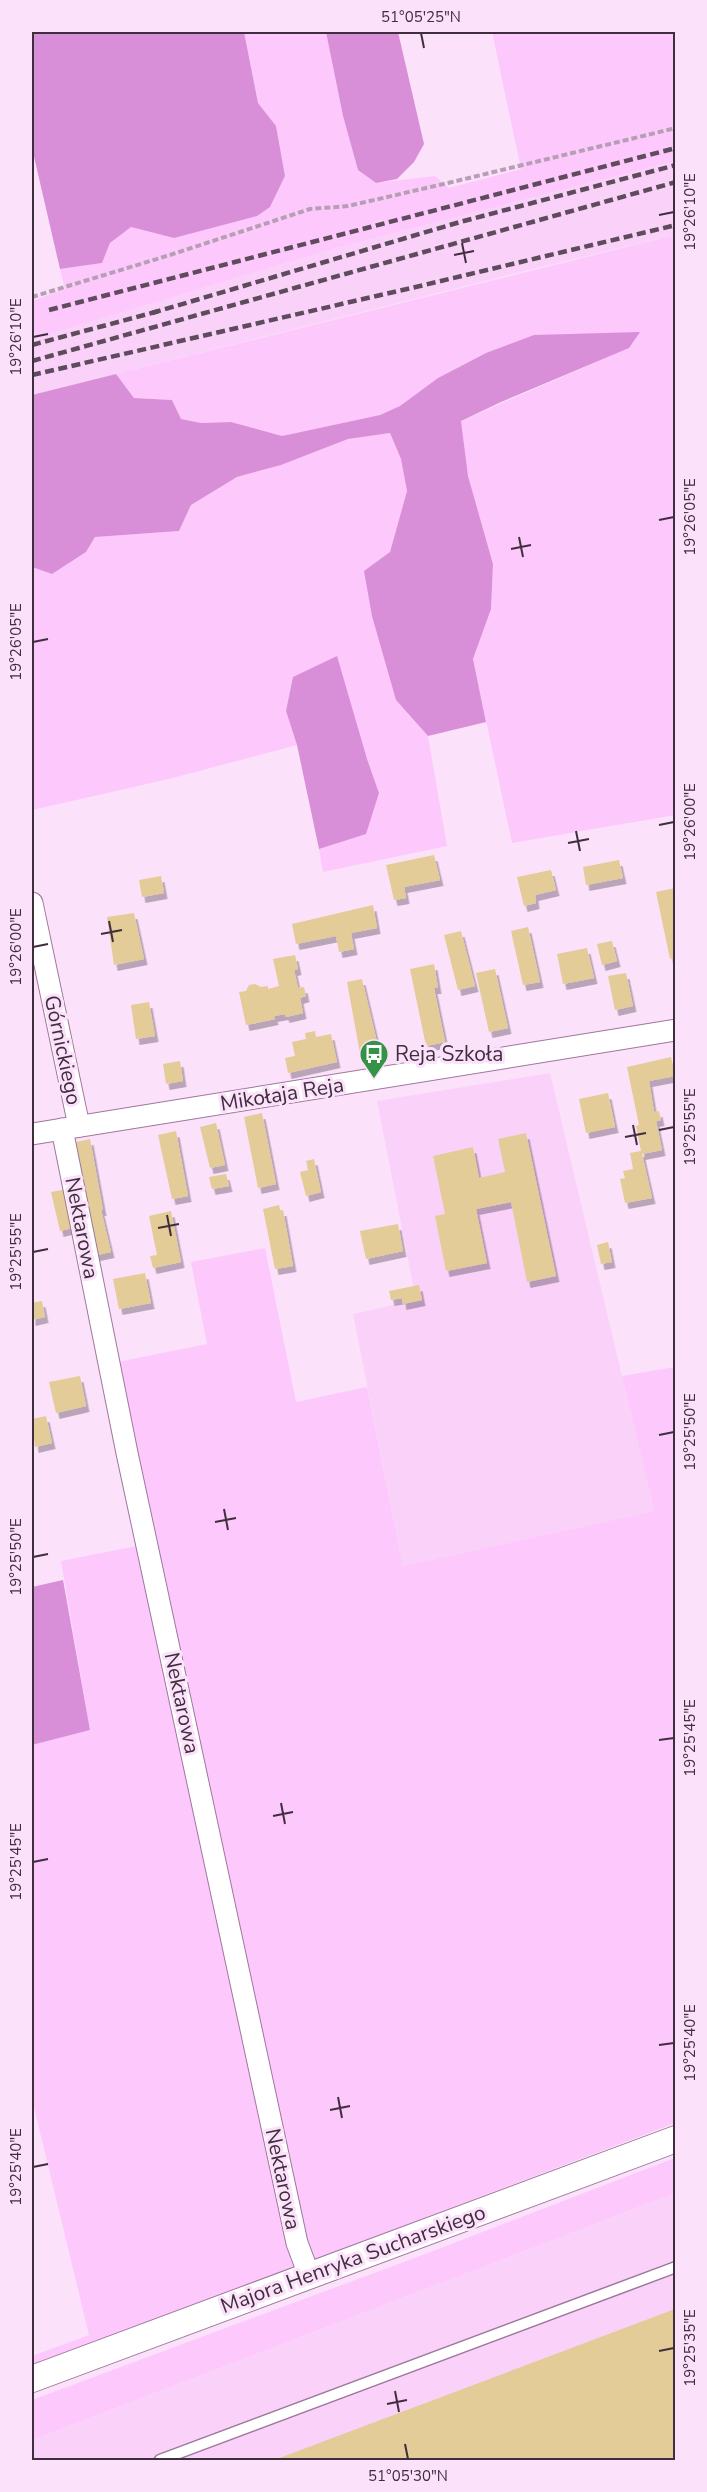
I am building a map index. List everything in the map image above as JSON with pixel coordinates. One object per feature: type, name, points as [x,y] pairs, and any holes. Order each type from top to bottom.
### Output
[{"type":"street","name":"Górnickiego","points":[[32,903],[70,1128]]},
{"type":"street","name":"Mikołaja Reja","points":[[32,1134],[675,1030]]},
{"type":"street","name":"Nektarowa","points":[[70,1128],[127,1453],[297,2243],[309,2275]]},
{"type":"street","name":"Majora Henryka Sucharskiego","points":[[32,2379],[675,2139]]},
{"type":"lane","points":[[160,2460],[675,2267]]},
{"type":"path","points":[[32,297],[310,209],[348,206],[675,128]]},
{"type":"shaded area","points":[[32,32],[244,32],[258,103],[276,126],[285,176],[270,207],[257,216],[174,238],[131,227],[110,243],[102,263],[60,269],[32,148]]},
{"type":"shaded area","points":[[244,32],[326,32],[343,116],[358,170],[376,183],[435,176],[449,188],[521,169],[492,32],[675,32],[675,161],[336,248],[36,338],[32,324],[32,301],[65,289],[60,269],[102,263],[110,243],[131,227],[174,238],[270,207],[285,176],[276,126],[258,103]]},
{"type":"shaded area","points":[[326,32],[398,32],[424,144],[414,162],[397,179],[376,183],[358,170],[343,116]]},
{"type":"shaded area","points":[[675,161],[675,235],[32,395],[32,339],[336,248]]},
{"type":"shaded area","points":[[675,235],[675,815],[512,843],[473,659],[491,609],[493,564],[468,476],[461,421],[628,348],[639,333],[611,334],[486,353],[438,378],[400,406],[380,415],[282,436],[231,422],[201,423],[181,419],[172,400],[134,398],[116,374]]},
{"type":"shaded area","points":[[640,332],[629,348],[461,421],[468,476],[493,564],[491,609],[473,659],[486,722],[428,736],[396,700],[372,616],[364,571],[390,552],[407,491],[401,459],[390,433],[348,439],[281,465],[237,477],[191,505],[179,531],[95,537],[86,552],[52,574],[32,567],[32,395],[116,374],[134,398],[172,400],[181,419],[201,423],[231,422],[282,436],[380,415],[400,406],[438,378],[486,353],[534,335]]},
{"type":"shaded area","points":[[390,433],[401,459],[407,491],[390,552],[396,700],[428,736],[447,846],[323,872],[319,849],[365,834],[379,793],[367,759],[286,711],[297,745],[169,779],[32,810],[32,567],[52,574],[86,552],[95,537],[179,531],[191,505],[237,477],[281,465],[348,439]]},
{"type":"shaded area","points":[[337,656],[379,793],[366,834],[319,849],[297,745],[286,711],[293,677]]},
{"type":"shaded area","points":[[550,1073],[654,1511],[403,1566],[353,1314],[416,1300],[377,1101]]},
{"type":"shaded area","points":[[265,1248],[296,1402],[367,1387],[403,1566],[654,1511],[622,1376],[675,1367],[675,2123],[297,2266],[32,2371],[32,2356],[89,2335],[32,2099],[32,1745],[90,1730],[61,1561],[142,1545],[103,1365],[207,1344],[191,1262]]},
{"type":"shaded area","points":[[63,1580],[90,1730],[32,1745],[32,1587]]},
{"type":"shaded area","points":[[675,2158],[675,2193],[32,2440],[32,2400],[420,2256]]},
{"type":"shaded area","points":[[675,2193],[675,2460],[32,2460],[32,2440]]},
{"type":"building","points":[[434,855],[440,880],[404,887],[406,898],[394,900],[386,865]]},
{"type":"building","points":[[619,860],[623,878],[586,885],[583,867]]},
{"type":"building","points":[[551,870],[556,890],[535,895],[536,903],[524,906],[517,877]]},
{"type":"building","points":[[161,876],[164,893],[142,897],[139,880]]},
{"type":"building","points":[[675,888],[675,957],[670,959],[656,892]]},
{"type":"building","points":[[373,905],[377,928],[351,933],[354,949],[339,952],[336,936],[296,944],[292,924]]},
{"type":"building","points":[[134,913],[144,959],[114,965],[107,917]]},
{"type":"building","points":[[528,927],[540,982],[523,985],[511,931]]},
{"type":"building","points":[[461,931],[475,986],[458,990],[444,935]]},
{"type":"building","points":[[612,941],[617,961],[602,965],[597,944]]},
{"type":"building","points":[[587,948],[594,978],[563,984],[557,954]]},
{"type":"building","points":[[295,955],[298,969],[294,970],[298,988],[304,987],[306,996],[300,998],[303,1013],[286,1017],[285,1014],[274,1016],[275,1019],[246,1025],[239,992],[246,991],[249,985],[255,984],[261,987],[268,986],[268,989],[279,986],[273,959]]},
{"type":"building","points":[[434,964],[438,988],[434,988],[445,1042],[426,1046],[410,969]]},
{"type":"building","points":[[495,969],[508,1028],[489,1032],[476,973]]},
{"type":"building","points":[[626,973],[633,1006],[615,1010],[608,976]]},
{"type":"building","points":[[362,979],[380,1055],[361,1059],[347,982]]},
{"type":"building","points":[[149,1002],[155,1036],[136,1039],[131,1005]]},
{"type":"building","points":[[315,1031],[316,1037],[331,1034],[337,1062],[288,1073],[285,1058],[295,1056],[292,1042],[306,1039],[305,1033]]},
{"type":"building","points":[[671,1057],[675,1076],[649,1081],[654,1112],[659,1111],[661,1120],[656,1121],[662,1150],[642,1154],[652,1198],[625,1203],[620,1179],[625,1178],[623,1171],[633,1169],[630,1153],[641,1151],[636,1126],[639,1125],[627,1067]]},
{"type":"building","points":[[180,1061],[183,1081],[166,1084],[163,1064]]},
{"type":"building","points":[[608,1093],[615,1127],[586,1133],[579,1099]]},
{"type":"building","points":[[262,1113],[276,1184],[258,1188],[244,1117]]},
{"type":"building","points":[[216,1123],[225,1165],[210,1168],[200,1127]]},
{"type":"building","points":[[176,1131],[188,1196],[172,1199],[158,1135]]},
{"type":"building","points":[[526,1133],[556,1276],[527,1282],[511,1202],[476,1209],[487,1263],[446,1271],[435,1216],[445,1214],[433,1156],[473,1147],[479,1178],[505,1172],[498,1139]]},
{"type":"building","points":[[90,1139],[103,1210],[101,1210],[111,1252],[92,1256],[72,1143]]},
{"type":"building","points":[[314,1159],[321,1192],[306,1196],[300,1172],[308,1170],[306,1161]]},
{"type":"building","points":[[226,1174],[229,1186],[212,1189],[209,1177]]},
{"type":"building","points":[[68,1189],[76,1227],[60,1231],[51,1192]]},
{"type":"building","points":[[279,1205],[280,1210],[283,1210],[293,1266],[275,1269],[263,1209]]},
{"type":"building","points":[[171,1211],[181,1262],[153,1268],[150,1256],[157,1255],[149,1216]]},
{"type":"building","points":[[398,1224],[403,1251],[366,1259],[360,1231]]},
{"type":"building","points":[[608,1242],[612,1262],[601,1264],[597,1245]]},
{"type":"building","points":[[145,1273],[151,1303],[119,1309],[113,1279]]},
{"type":"building","points":[[419,1285],[422,1300],[403,1304],[402,1298],[391,1300],[389,1291]]},
{"type":"building","points":[[42,1301],[45,1317],[32,1320],[32,1303]]},
{"type":"building","points":[[80,1376],[86,1406],[56,1413],[49,1382]]},
{"type":"building","points":[[46,1416],[52,1443],[35,1447],[32,1419]]},
{"type":"building","points":[[675,2309],[675,2460],[274,2460]]},
{"type":"railway","points":[[49,310],[676,148]]},
{"type":"railway","points":[[152,313],[460,222],[676,165]]},
{"type":"railway","points":[[32,361],[676,182]]},
{"type":"railway","points":[[32,375],[676,225]]},
{"type":"railway","points":[[32,345],[159,311]]},
{"type":"place","name":"Reja Szkoła","points":[[374,1080]]}]
